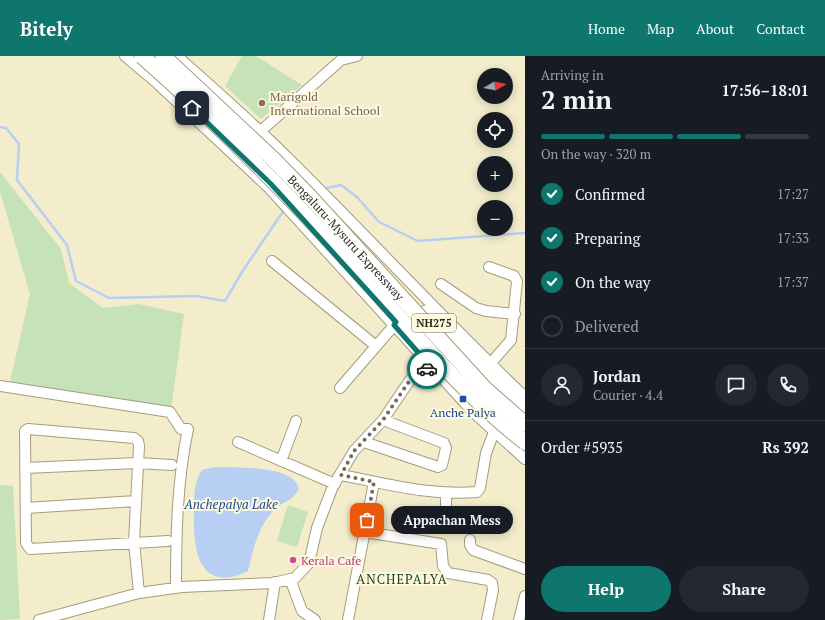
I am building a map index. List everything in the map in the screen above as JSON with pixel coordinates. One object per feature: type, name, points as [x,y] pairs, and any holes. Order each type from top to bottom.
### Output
[{"type":"highway","name":"NH275","points":[[134,56],[270,185],[433,365],[525,451]]},
{"type":"highway","name":"NH275","points":[[142,56],[263,169],[300,206],[475,399],[525,442]]},
{"type":"highway","name":"Bengaluru-Mysuru Expressway","points":[[163,56],[273,159],[310,197],[485,389],[525,424]]},
{"type":"highway","name":"Bengaluru-Mysuru Expressway","points":[[170,56],[286,160],[525,410]]},
{"type":"street","name":"NH275","points":[[125,56],[270,185]]},
{"type":"street","name":"Bengaluru-Mysuru Expressway","points":[[177,56],[257,133]]},
{"type":"street","points":[[257,133],[341,60],[357,56]]},
{"type":"street","points":[[272,261],[376,346]]},
{"type":"street","points":[[489,267],[516,277],[517,281],[515,314],[511,340],[490,364]]},
{"type":"street","points":[[441,284],[476,308],[486,311],[515,314]]},
{"type":"street","points":[[340,388],[395,323]]},
{"type":"street","name":"Bengaluru-Mysuru Expressway","points":[[462,343],[490,364],[525,397]]},
{"type":"street","points":[[39,620],[139,593],[176,588],[275,582],[295,578],[308,563],[317,528],[338,479],[354,451],[383,420],[410,380],[462,343]]},
{"type":"street","name":"NH275","points":[[433,365],[473,412],[525,459]]},
{"type":"street","points":[[0,386],[170,412],[181,429],[188,429],[181,476],[176,539],[176,588]]},
{"type":"street","points":[[364,442],[438,467],[442,465],[446,448],[444,443],[383,420]]},
{"type":"street","points":[[281,461],[296,421]]},
{"type":"street","points":[[139,593],[134,542],[138,441],[134,438],[28,429],[24,432],[26,544],[30,549],[134,542],[168,541]]},
{"type":"street","points":[[238,442],[281,461],[338,479],[374,482],[414,491],[446,493],[479,490],[486,453],[494,432]]},
{"type":"street","points":[[25,468],[137,463],[172,465]]},
{"type":"street","points":[[348,620],[374,482]]},
{"type":"street","points":[[446,493],[446,525]]},
{"type":"street","points":[[26,508],[136,501]]},
{"type":"street","points":[[365,532],[440,544],[443,566],[448,573],[488,580],[492,583],[493,590],[487,620]]},
{"type":"street","points":[[470,540],[473,550],[525,569]]},
{"type":"street","points":[[290,579],[302,611],[312,619]]},
{"type":"street","points":[[269,620],[275,582]]},
{"type":"street","points":[[519,620],[525,596]]},
{"type":"green space","points":[[242,56],[256,56],[302,85],[261,119],[225,86]]},
{"type":"green space","points":[[0,172],[61,249],[69,283],[103,308],[139,304],[184,314],[171,410],[8,390],[30,294],[0,192]]},
{"type":"green space","points":[[0,485],[13,486],[20,619],[0,620]]},
{"type":"green space","points":[[288,505],[308,512],[297,547],[277,541]]},
{"type":"water","name":"Anchepalya Lake","points":[[215,467],[234,467],[279,472],[294,480],[299,488],[294,496],[268,516],[257,539],[248,571],[232,577],[220,577],[210,574],[203,566],[198,556],[195,544],[194,504],[197,481],[202,470]]},
{"type":"waterway","points":[[0,127],[6,128],[19,144],[17,180],[67,245],[76,281],[109,298],[196,296],[225,301],[242,272],[282,213],[285,211]]},
{"type":"waterway","points":[[322,189],[341,185],[357,197],[379,222],[418,241],[525,233]]},
{"type":"way so far","points":[[367,520],[374,482],[341,475],[354,451],[383,420],[410,380],[427,369]]},
{"type":"place","name":"Marigold International School","points":[[262,103]]},
{"type":"place","name":"Anche Palya","points":[[463,399]]},
{"type":"place","name":"Appachan Mess","points":[[367,520]]},
{"type":"place","name":"Kerala Cafe","points":[[293,560]]},
{"type":"district","name":"ANCHEPALYA","points":[[402,579]]},
{"type":"route","points":[[192,108],[271,184],[351,270],[396,322],[394,325],[431,367],[427,369]]}]
